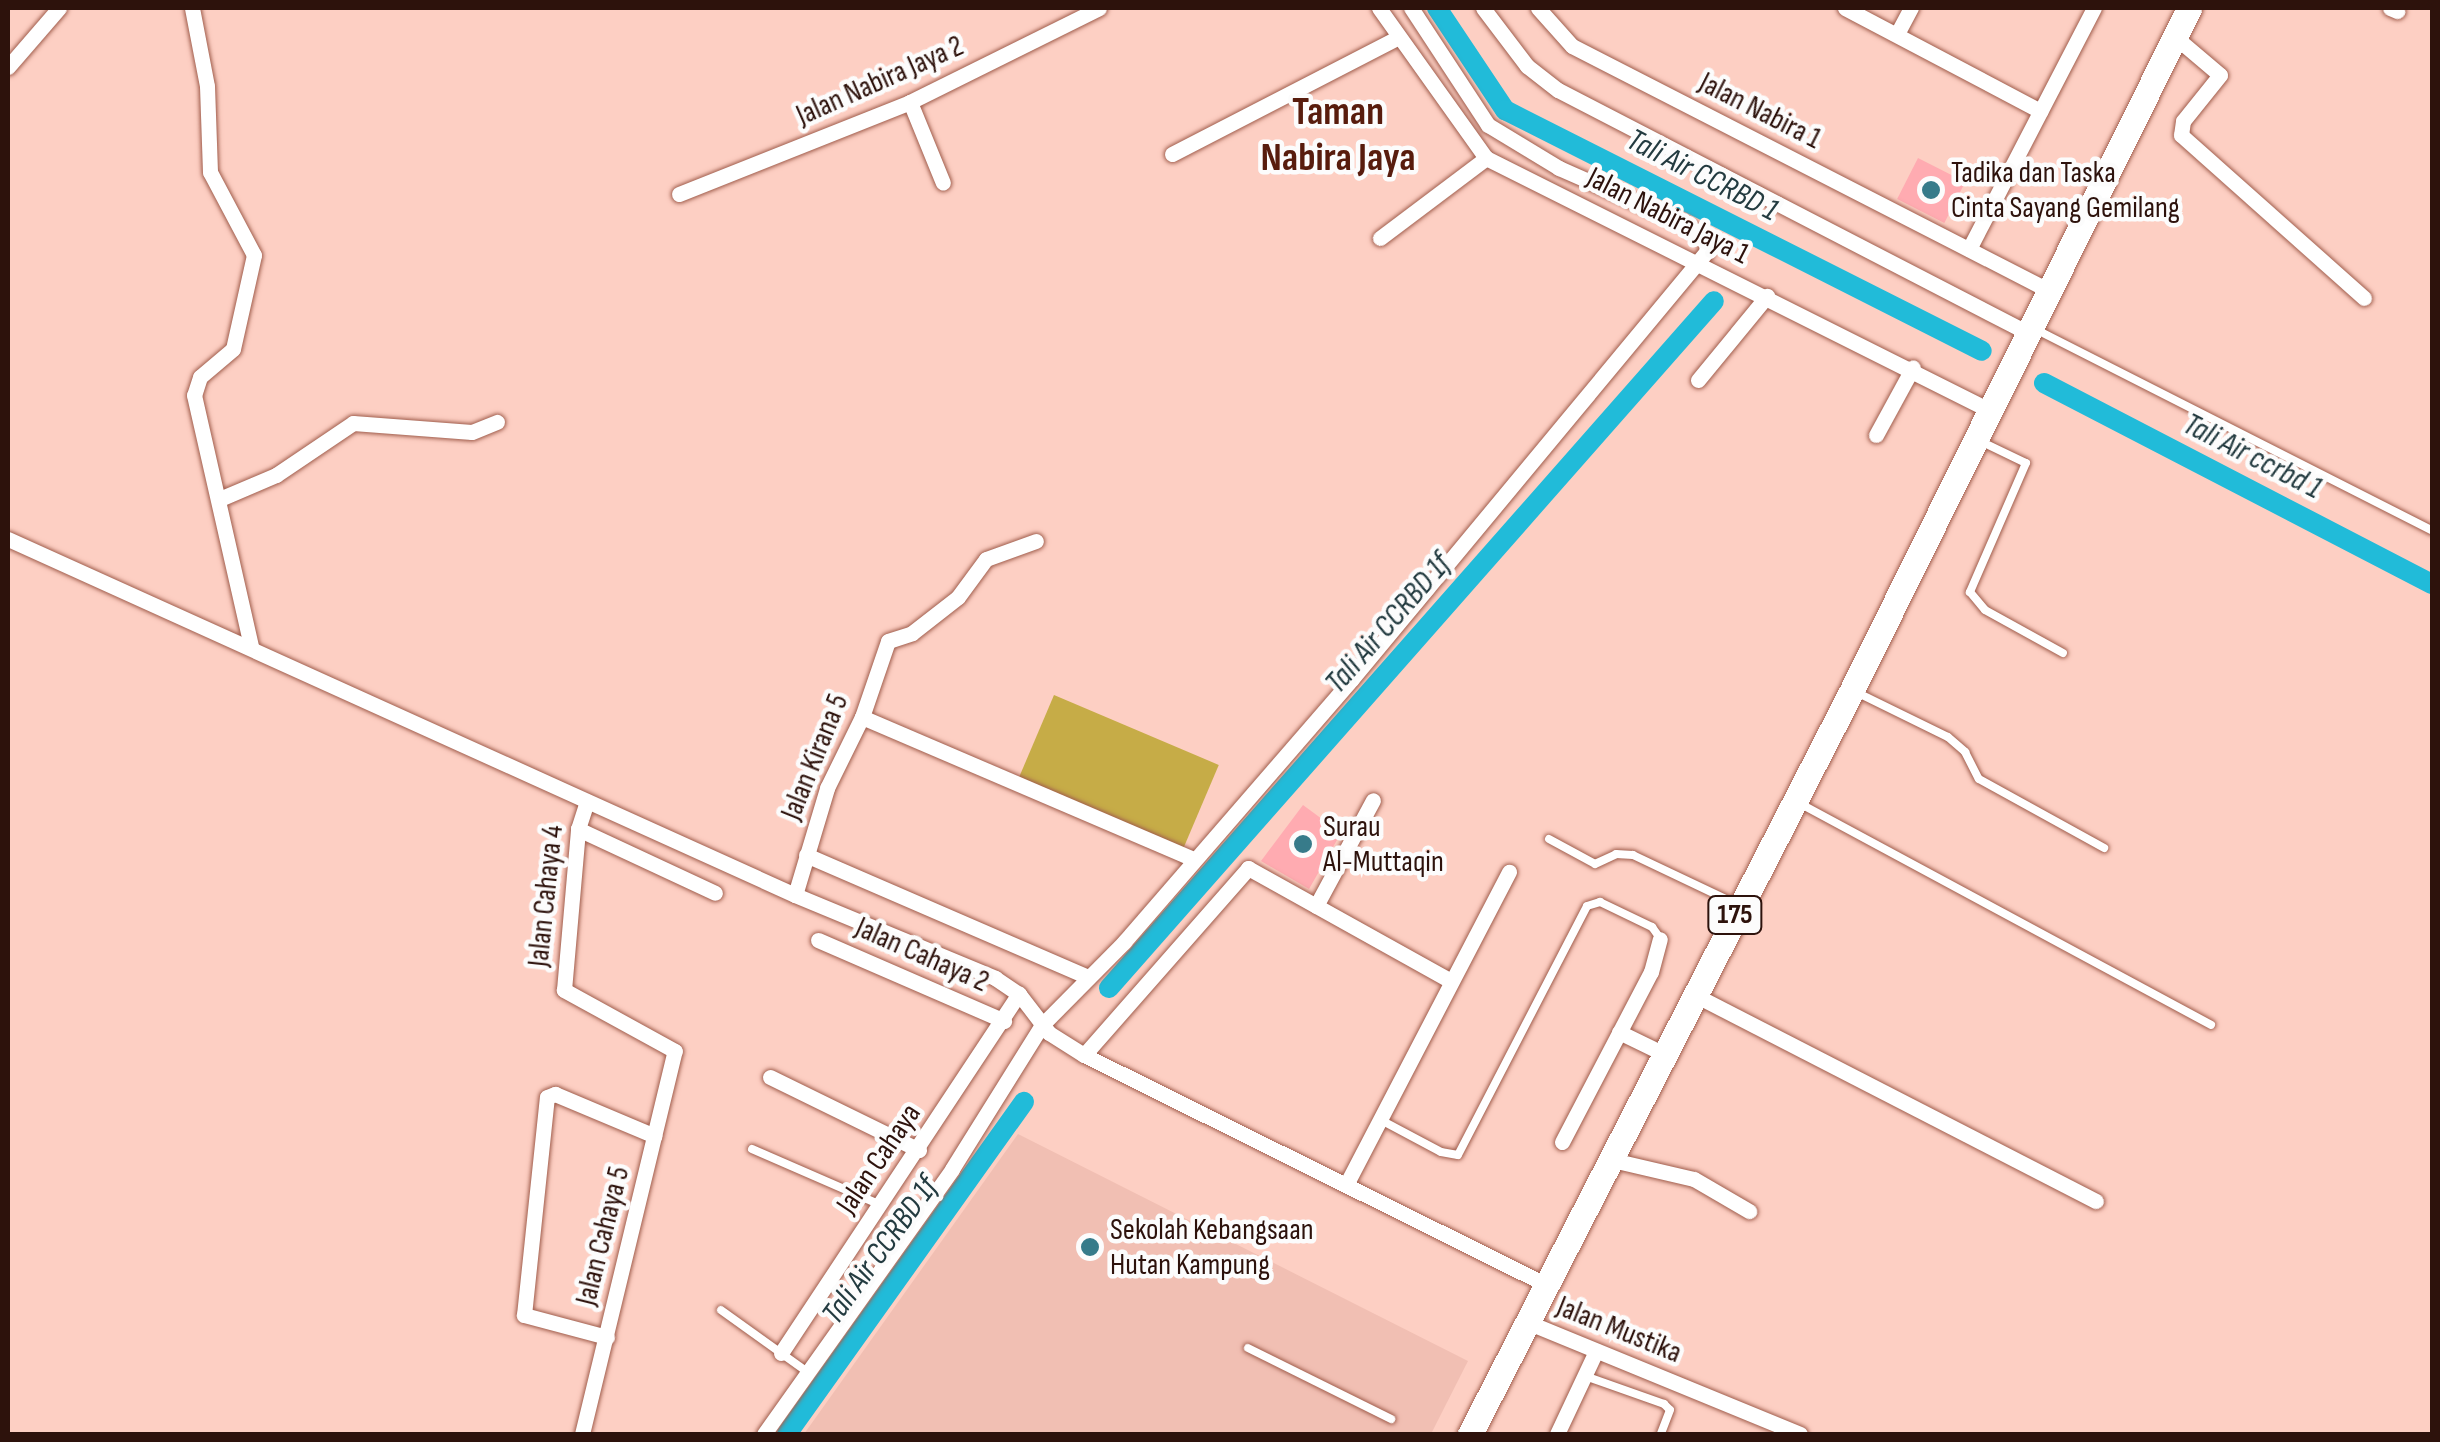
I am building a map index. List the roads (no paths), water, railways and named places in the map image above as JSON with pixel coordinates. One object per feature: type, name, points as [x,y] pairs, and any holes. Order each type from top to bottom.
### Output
[{"type":"main road","name":"175","points":[[1470,1434],[1852,690],[2187,8]]},
{"type":"street","points":[[8,66],[58,8]]},
{"type":"street","points":[[192,8],[208,86],[210,172],[254,255],[233,350],[200,377],[194,395],[222,498],[251,646]]},
{"type":"street","name":"Jalan Nabira Jaya 2","points":[[679,194],[910,102],[1099,8]]},
{"type":"street","name":"Jalan Nabira Jaya 1","points":[[1379,8],[1486,158],[1912,367],[1993,402]]},
{"type":"street","points":[[764,1434],[952,1169],[1042,1025],[1194,860],[1700,264],[1708,243],[1698,231],[1559,168],[1488,125],[1411,8]]},
{"type":"street","points":[[1483,8],[1527,66],[1558,90],[2025,339]]},
{"type":"street","name":"Jalan Nabira 1","points":[[1538,8],[1572,46],[2050,291]]},
{"type":"street","points":[[1845,8],[2040,111]]},
{"type":"street","points":[[1897,34],[1911,8]]},
{"type":"street","points":[[1969,248],[2094,8]]},
{"type":"street","points":[[1172,154],[1399,36]]},
{"type":"street","points":[[2174,36],[2220,75],[2184,121],[2181,135],[2364,298]]},
{"type":"street","points":[[910,102],[943,182]]},
{"type":"street","points":[[1380,238],[1486,158]]},
{"type":"street","points":[[1698,380],[1767,296]]},
{"type":"street","points":[[1876,435],[1912,367]]},
{"type":"street","points":[[222,498],[276,474],[353,422],[472,432],[497,422]]},
{"type":"street","points":[[8,539],[1020,994],[1042,1025],[1084,1055],[1545,1284]]},
{"type":"street","name":"Jalan Kirana 5","points":[[795,895],[826,788],[862,717],[888,641],[912,633],[947,606],[986,559],[1036,541]]},
{"type":"street","points":[[862,717],[1194,860]]},
{"type":"street","name":"Jalan Cahaya 4","points":[[586,800],[578,828],[564,990],[675,1051]]},
{"type":"street","points":[[1316,906],[1373,800]]},
{"type":"street","points":[[578,828],[715,892]]},
{"type":"street","points":[[806,855],[1088,977]]},
{"type":"street","points":[[1084,1055],[1243,870],[1253,868],[1450,982]]},
{"type":"street","points":[[1347,1183],[1509,872]]},
{"type":"street","points":[[1562,1142],[1619,1032],[1660,939]]},
{"type":"street","name":"Jalan Cahaya 2","points":[[818,940],[1004,1021]]},
{"type":"street","name":"Jalan Cahaya","points":[[780,1353],[882,1206],[1020,994]]},
{"type":"street","points":[[1694,994],[2096,1201]]},
{"type":"street","points":[[1619,1032],[1662,1054]]},
{"type":"street","name":"Jalan Cahaya 5","points":[[582,1434],[675,1051]]},
{"type":"street","points":[[770,1077],[919,1150]]},
{"type":"street","points":[[607,1337],[524,1315],[547,1097],[556,1094],[655,1136]]},
{"type":"street","points":[[1608,1159],[1694,1179],[1749,1211]]},
{"type":"street","name":"Jalan Mustika","points":[[1527,1322],[1800,1434]]},
{"type":"street","points":[[1557,1434],[1596,1351]]},
{"type":"lane","points":[[2025,339],[2432,530]]},
{"type":"lane","points":[[1976,439],[2026,463],[1970,592],[1985,610],[2063,653]]},
{"type":"lane","points":[[1852,690],[1948,737],[1965,752],[1979,779],[2104,848]]},
{"type":"lane","points":[[1794,800],[2211,1025]]},
{"type":"lane","points":[[1549,840],[1596,864],[1616,854],[1633,855],[1740,906]]},
{"type":"lane","points":[[1379,1119],[1458,1155],[1587,906],[1600,902],[1652,927],[1660,939]]},
{"type":"lane","points":[[752,1150],[882,1206]]},
{"type":"lane","points":[[721,1310],[806,1371]]},
{"type":"lane","points":[[1248,1348],[1391,1419]]},
{"type":"lane","points":[[1585,1376],[1664,1404],[1670,1410],[1661,1434]]},
{"type":"waterway","name":"Tali Air CCRBD 1","points":[[1437,8],[1505,110],[1982,351]]},
{"type":"waterway","name":"Tali Air CCRBD 1f","points":[[1109,988],[1714,301]]},
{"type":"waterway","name":"Tali Air ccrbd 1","points":[[2044,383],[2432,584]]},
{"type":"waterway","name":"Tali Air CCRBD 1f","points":[[787,1434],[1024,1102]]},
{"type":"place","name":"Tadika dan Taska Cinta Sayang Gemilang","points":[[1931,190]]},
{"type":"place","name":"Surau Al-Muttaqin","points":[[1303,844]]},
{"type":"place","name":"Sekolah Kebangsaan Hutan Kampung","points":[[1090,1247]]},
{"type":"district","name":"Taman Nabira Jaya","points":[[1338,135]]}]
